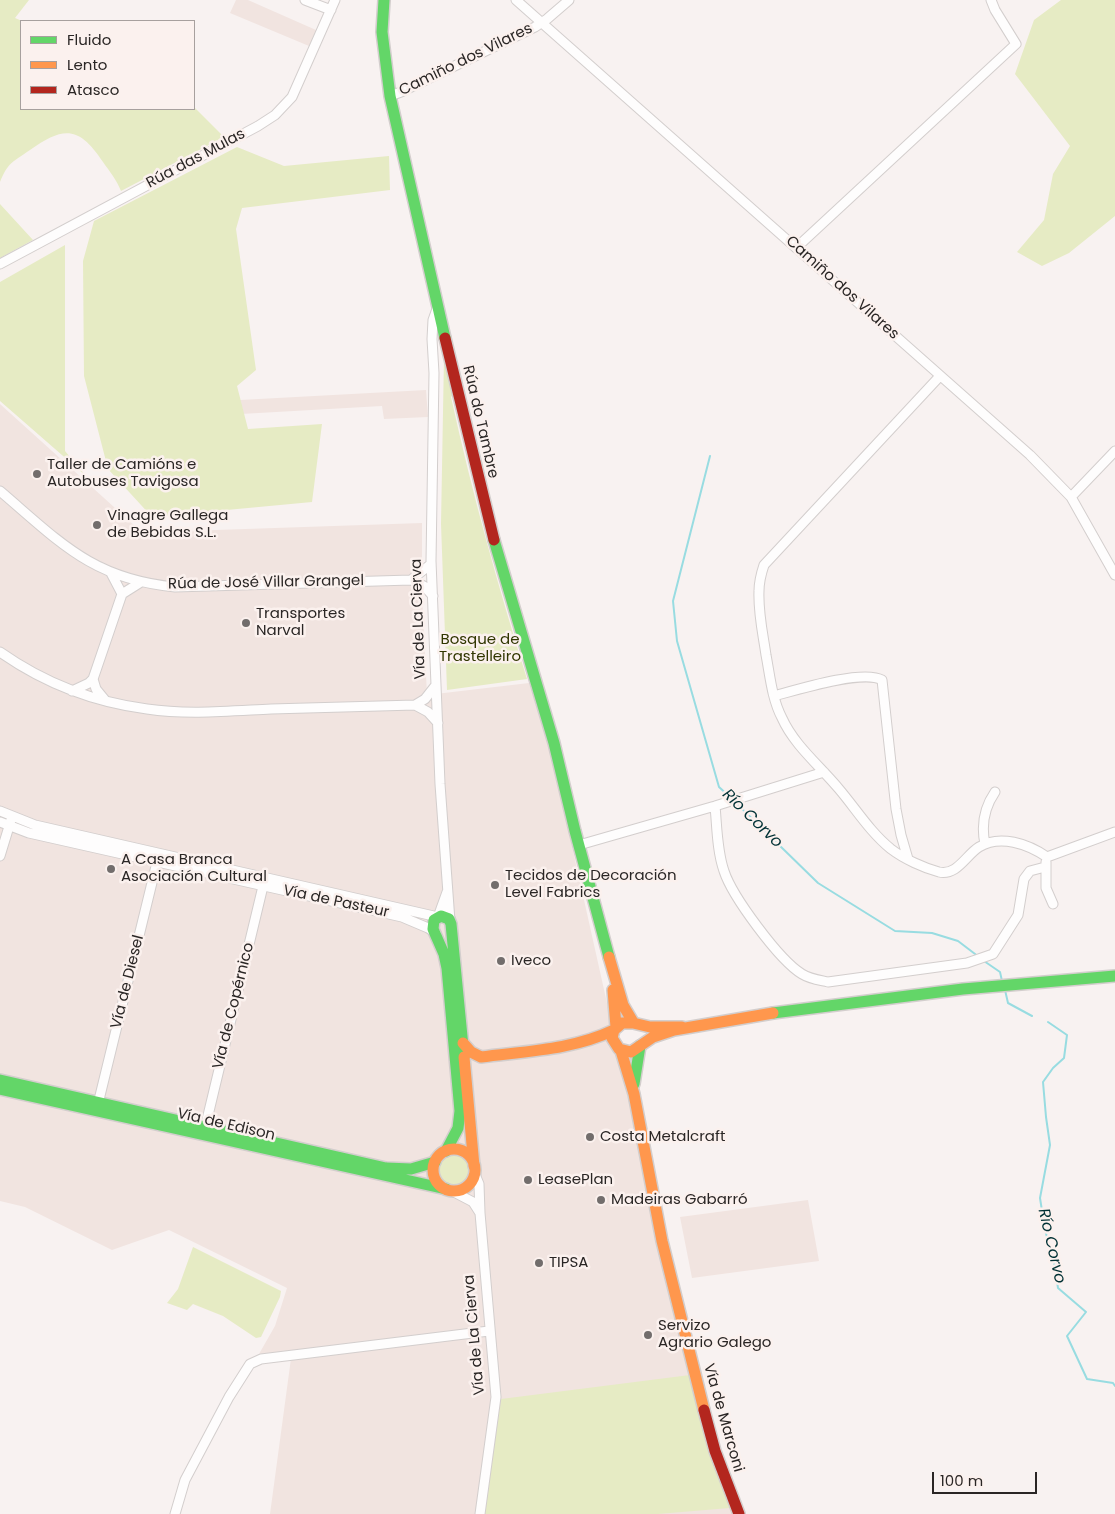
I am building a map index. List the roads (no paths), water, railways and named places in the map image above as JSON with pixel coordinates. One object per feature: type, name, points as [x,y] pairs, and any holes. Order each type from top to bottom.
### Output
[{"type":"main road","name":"Rúa do Tambre","points":[[384,0],[382,32],[390,96],[438,306],[439,336],[500,563],[554,742],[579,845]]},
{"type":"main road","points":[[579,845],[623,1005],[643,1031],[641,1045]]},
{"type":"main road","points":[[436,933],[445,934],[451,924],[446,917],[438,917],[434,920],[432,926],[447,968],[460,1111],[458,1128],[446,1151],[437,1157],[434,1175],[436,1181],[449,1190],[458,1190],[467,1186],[473,1177],[472,1160],[464,1152],[458,1150],[446,1151]]},
{"type":"main road","name":"Vía de La Cierva","points":[[451,924],[474,1169]]},
{"type":"main road","points":[[609,956],[616,1013],[613,1041],[619,1049]]},
{"type":"main road","points":[[466,1074],[473,1063],[481,1058],[577,1044],[600,1037],[624,1022],[650,1027],[682,1027],[805,1008],[987,986],[1115,976]]},
{"type":"main road","points":[[577,1044],[634,1051],[652,1038],[682,1027]]},
{"type":"main road","points":[[463,1043],[474,1056],[481,1058]]},
{"type":"main road","name":"Vía de Marconi","points":[[634,1094],[636,1069],[641,1045]]},
{"type":"main road","name":"Vía de Marconi","points":[[619,1049],[634,1094],[662,1241],[691,1361],[715,1451],[739,1514]]},
{"type":"main road","name":"Vía de Edison","points":[[0,1080],[98,1106],[386,1168],[401,1170],[418,1169],[435,1162]]},
{"type":"main road","name":"Vía de Edison","points":[[0,1089],[98,1106]]},
{"type":"main road","name":"Vía de Edison","points":[[204,1130],[449,1190]]},
{"type":"street","points":[[305,0],[331,10]]},
{"type":"street","name":"Rúa das Mulas","points":[[0,264],[258,126],[275,115],[288,103],[296,89],[335,0]]},
{"type":"street","name":"Camiño dos Vilares","points":[[516,0],[1030,455],[1071,497],[1115,575]]},
{"type":"street","name":"Camiño dos Vilares","points":[[390,96],[542,23],[569,0]]},
{"type":"street","points":[[796,248],[1016,44],[995,10],[992,0]]},
{"type":"street","name":"Vía de La Cierva","points":[[439,336],[431,564],[440,784],[451,924]]},
{"type":"street","points":[[940,376],[764,565],[758,590],[759,607],[774,696],[782,718],[796,739],[859,816],[878,836],[892,850],[934,870],[946,873],[955,869],[974,851],[985,844],[999,842],[1020,843],[1047,857],[1115,832]]},
{"type":"street","points":[[1071,497],[1115,451]]},
{"type":"street","name":"Rúa de José Villar Grangel","points":[[0,491],[72,551],[111,573],[141,582],[175,587],[432,579]]},
{"type":"street","points":[[431,564],[414,579],[433,596]]},
{"type":"street","points":[[111,573],[123,591]]},
{"type":"street","points":[[88,696],[87,688],[92,682],[128,579]]},
{"type":"street","points":[[123,591],[141,582]]},
{"type":"street","points":[[0,652],[31,672],[72,690],[106,701],[148,710],[188,712],[437,704]]},
{"type":"street","points":[[774,696],[828,681],[871,677],[882,680],[896,809],[908,859]]},
{"type":"street","points":[[72,690],[92,682]]},
{"type":"street","points":[[92,682],[106,701]]},
{"type":"street","points":[[419,705],[436,685]]},
{"type":"street","points":[[419,705],[432,715],[438,724]]},
{"type":"street","points":[[579,845],[824,772]]},
{"type":"street","points":[[985,844],[983,827],[986,808],[996,792]]},
{"type":"street","points":[[715,806],[721,861],[731,887],[777,952],[803,975],[816,980],[828,982],[967,963],[993,954],[1018,915],[1024,878],[1030,871],[1045,867]]},
{"type":"street","name":"Vía de Pasteur","points":[[0,812],[7,822],[35,825],[158,858],[264,882],[438,917]]},
{"type":"street","points":[[0,856],[7,822]]},
{"type":"street","points":[[1047,857],[1045,867],[1046,888],[1053,904]]},
{"type":"street","name":"Vía de Diesel","points":[[98,1106],[158,858]]},
{"type":"street","name":"Vía de Pasteur","points":[[264,882],[402,917],[436,933]]},
{"type":"street","name":"Vía de Copérnico","points":[[204,1130],[264,882]]},
{"type":"street","name":"Vía de La Cierva","points":[[438,917],[448,887]]},
{"type":"street","name":"Vía de La Cierva","points":[[474,1169],[479,1184],[489,1331],[496,1397],[480,1514]]},
{"type":"street","points":[[449,1190],[473,1202],[480,1213]]},
{"type":"street","points":[[175,1514],[185,1480],[229,1397],[250,1364],[261,1359],[489,1331]]},
{"type":"waterway","name":"Río Corvo","points":[[710,456],[673,601],[677,641],[719,787],[731,798]]},
{"type":"waterway","name":"Río Corvo","points":[[736,803],[818,883],[895,931],[932,933],[958,941],[979,957]]},
{"type":"waterway","name":"Río Corvo","points":[[984,961],[1000,972],[1002,981]]},
{"type":"waterway","name":"Río Corvo","points":[[1005,990],[1008,1003],[1032,1016]]},
{"type":"waterway","name":"Río Corvo","points":[[1048,1022],[1067,1035],[1064,1058],[1053,1068],[1043,1082],[1050,1145],[1040,1198],[1045,1230],[1054,1262],[1058,1288],[1086,1312],[1067,1336],[1087,1379],[1113,1383],[1115,1386]]},
{"type":"place","name":"Taller de Camións e Autobuses Tavigosa","points":[[37,474]]},
{"type":"place","name":"Vinagre Gallega de Bebidas S.L.","points":[[97,525]]},
{"type":"place","name":"Transportes Narval","points":[[246,623]]},
{"type":"place","name":"A Casa Branca Asociación Cultural","points":[[111,869]]},
{"type":"place","name":"Tecidos de Decoración Level Fabrics","points":[[495,885]]},
{"type":"place","name":"Iveco","points":[[501,961]]},
{"type":"place","name":"Costa Metalcraft","points":[[590,1137]]},
{"type":"place","name":"LeasePlan","points":[[528,1180]]},
{"type":"place","name":"Madeiras Gabarró","points":[[601,1200]]},
{"type":"place","name":"TIPSA","points":[[539,1263]]},
{"type":"place","name":"Servizo Agrario Galego","points":[[648,1335]]},
{"type":"park label","name":"Bosque de Trastelleiro","points":[[480,648]]}]
